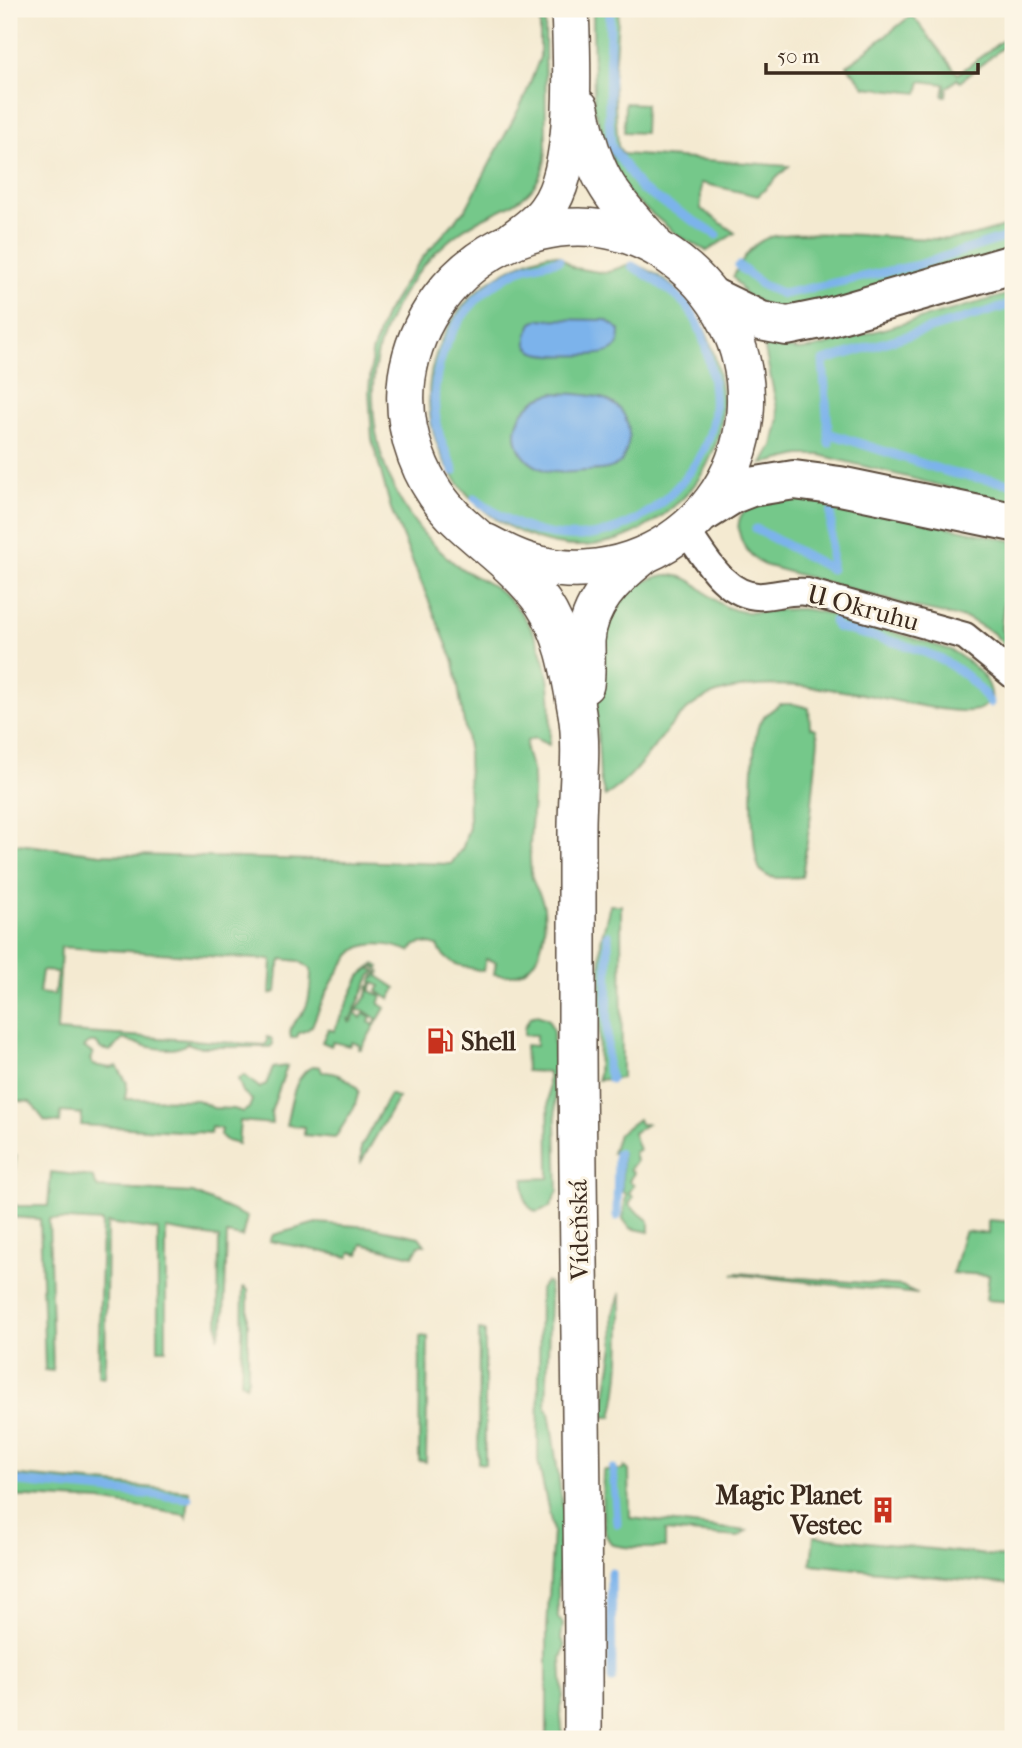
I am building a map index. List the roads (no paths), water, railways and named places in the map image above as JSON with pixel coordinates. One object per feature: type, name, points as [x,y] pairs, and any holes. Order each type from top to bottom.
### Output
[{"type":"highway","points":[[714,298],[761,321],[787,326],[826,318],[1013,264]]},
{"type":"highway","points":[[696,521],[733,494],[751,487],[794,480],[840,486],[1013,522]]},
{"type":"main road","name":"Vídeňská","points":[[570,9],[573,74],[560,183],[547,209],[530,226],[506,245],[470,267],[437,300],[416,340],[406,386],[409,433],[422,468],[439,499],[526,581],[553,620],[566,654],[578,720],[577,1106],[584,1535],[583,1739]]},
{"type":"main road","name":"Vídeňská","points":[[486,543],[523,560],[559,569],[598,568],[622,563],[665,545],[696,521],[734,462],[744,426],[744,372],[735,338],[714,298],[696,278],[663,252],[622,209],[599,173],[586,136],[573,74]]},
{"type":"main road","name":"Vídeňská","points":[[506,245],[555,228],[588,226],[633,236],[663,252]]},
{"type":"main road","name":"Vídeňská","points":[[578,720],[586,681],[586,639],[593,612],[615,580],[645,554]]},
{"type":"street","name":"U Okruhu","points":[[696,521],[714,570],[738,590],[752,596],[795,590],[807,592],[951,632],[977,644],[1013,675]]},
{"type":"water","points":[[540,319],[606,320],[620,330],[619,341],[613,350],[599,354],[541,354],[527,345],[527,334],[532,323]]},
{"type":"water","points":[[555,393],[589,395],[609,401],[618,407],[624,415],[629,431],[628,445],[621,462],[604,470],[571,472],[547,471],[532,464],[517,443],[516,430],[527,407],[539,398]]},
{"type":"waterway","points":[[610,9],[611,146],[641,189],[717,235]]},
{"type":"waterway","points":[[739,266],[762,285],[783,294],[918,265],[1013,235]]},
{"type":"waterway","points":[[454,471],[441,441],[435,416],[439,365],[448,342],[460,320],[476,300],[495,284],[522,269],[559,260]]},
{"type":"waterway","points":[[475,498],[501,516],[527,528],[554,535],[580,536],[607,532],[632,522],[656,506],[691,471],[707,442],[714,412],[713,379],[706,346],[697,323],[684,303],[660,283],[632,266]]},
{"type":"waterway","points":[[829,443],[823,361],[1013,304]]},
{"type":"waterway","points":[[828,433],[951,473],[1013,484]]},
{"type":"waterway","points":[[756,529],[831,569],[831,513]]},
{"type":"waterway","points":[[834,621],[836,627],[901,644],[941,660],[976,685],[990,703]]},
{"type":"waterway","points":[[608,935],[607,1067],[611,1079]]},
{"type":"waterway","points":[[617,1216],[618,1153]]},
{"type":"waterway","points":[[613,1469],[617,1523]]},
{"type":"waterway","points":[[9,1481],[188,1498]]},
{"type":"waterway","points":[[611,1573],[612,1679]]},
{"type":"place","name":"Shell","points":[[440,1041]]},
{"type":"place","name":"Magic Planet Vestec","points":[[883,1510]]}]
